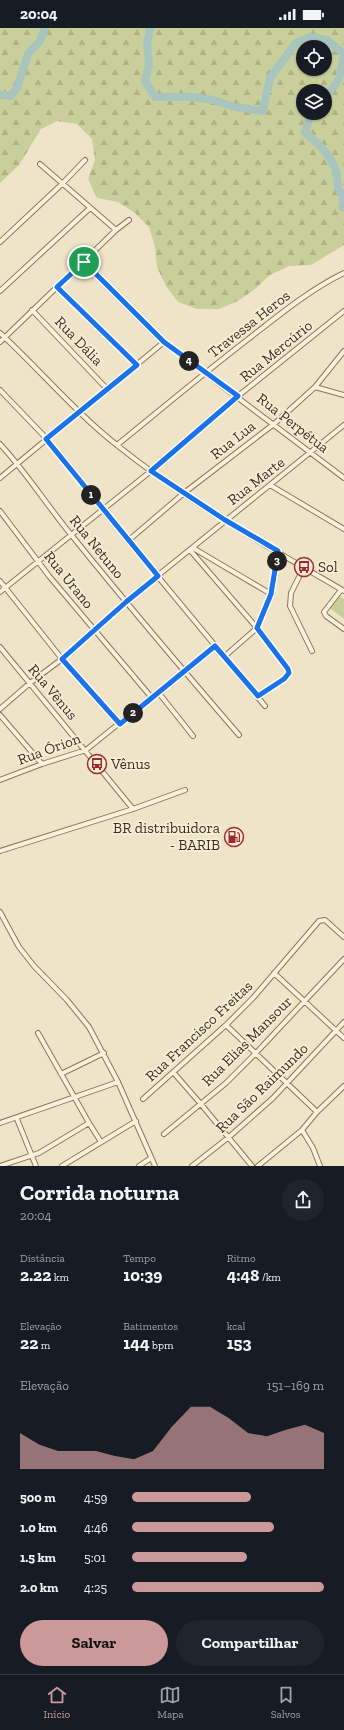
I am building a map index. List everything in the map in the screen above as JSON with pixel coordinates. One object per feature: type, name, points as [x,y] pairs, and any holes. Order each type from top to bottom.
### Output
[{"type":"street","points":[[0,242],[62,184],[85,160]]},
{"type":"street","points":[[40,164],[116,230]]},
{"type":"street","points":[[0,292],[90,208]]},
{"type":"street","points":[[0,342],[116,230],[129,220]]},
{"type":"street","name":"Rua Perpétua","points":[[84,262],[164,342],[204,373],[238,396],[344,478]]},
{"type":"street","name":"Travessa Heros","points":[[117,446],[204,373],[314,289],[344,273]]},
{"type":"street","points":[[57,287],[137,365]]},
{"type":"street","name":"Rua Dália","points":[[32,310],[108,390]]},
{"type":"street","name":"Rua Mercúrio","points":[[0,592],[70,534],[151,471],[238,396],[344,311]]},
{"type":"street","points":[[0,333],[79,412],[117,446],[151,471],[225,520],[342,590],[324,612],[326,616],[344,629]]},
{"type":"street","points":[[0,478],[79,412],[108,390],[164,342]]},
{"type":"street","name":"Rua Lua","points":[[129,540],[184,493],[274,424],[315,387],[344,351]]},
{"type":"street","points":[[315,387],[344,395]]},
{"type":"street","points":[[0,390],[46,439],[265,706]]},
{"type":"street","name":"Rua Marte","points":[[0,709],[30,683],[62,659],[126,602],[225,520],[311,453],[344,425]]},
{"type":"street","name":"Rua Netuno","points":[[0,444],[18,463],[70,534],[239,736]]},
{"type":"street","points":[[270,485],[344,529]]},
{"type":"street","name":"Rua Urano","points":[[0,511],[94,630],[152,698]]},
{"type":"street","points":[[191,549],[271,594]]},
{"type":"street","points":[[191,549],[257,628],[288,669],[289,673],[284,679],[258,696]]},
{"type":"street","points":[[225,656],[257,628],[271,594],[278,551]]},
{"type":"street","points":[[304,566],[291,593],[290,606],[312,651]]},
{"type":"street","points":[[0,581],[62,659],[120,724]]},
{"type":"street","name":"Rua Órion","points":[[0,780],[42,764],[86,750],[215,646]]},
{"type":"street","name":"Rua Vênus","points":[[0,647],[133,809]]},
{"type":"street","points":[[158,692],[193,736]]},
{"type":"street","points":[[0,715],[42,764]]},
{"type":"street","points":[[0,851],[133,809],[185,790]]},
{"type":"street","points":[[0,912],[19,947],[34,966],[67,1000],[89,1026],[118,1082],[155,1166]]},
{"type":"street","name":"Rua Francisco Freitas","points":[[143,1099],[226,1025],[253,998],[319,921],[325,920],[330,923],[344,937]]},
{"type":"street","name":"Rua Elias Mansour","points":[[164,1134],[226,1083],[344,959]]},
{"type":"street","points":[[274,973],[344,1038]]},
{"type":"street","name":"Rua São Raimundo","points":[[192,1166],[228,1137],[287,1083],[344,1022]]},
{"type":"street","points":[[226,1025],[317,1112]]},
{"type":"street","points":[[38,1033],[101,1142]]},
{"type":"street","points":[[61,1074],[104,1053]]},
{"type":"street","points":[[172,1072],[200,1103],[252,1166]]},
{"type":"street","points":[[0,1124],[17,1119],[75,1096],[118,1082]]},
{"type":"street","points":[[258,1166],[302,1130],[317,1112],[344,1086]]},
{"type":"street","points":[[17,1119],[36,1166]]},
{"type":"street","points":[[62,1166],[136,1121]]},
{"type":"street","points":[[0,1166],[32,1156],[89,1123]]},
{"type":"street","points":[[302,1130],[314,1148],[320,1166]]},
{"type":"street","points":[[139,1166],[151,1158]]},
{"type":"green space","points":[[0,28],[344,28],[344,245],[311,265],[289,266],[270,275],[255,289],[238,301],[219,309],[197,309],[178,302],[166,286],[157,267],[155,247],[149,227],[135,213],[118,202],[97,198],[88,179],[95,160],[92,139],[77,124],[57,121],[41,129],[19,165],[0,183]]},
{"type":"green space","points":[[339,596],[344,599],[344,619],[330,608]]},
{"type":"waterway","points":[[0,95],[11,96],[17,88],[28,54],[40,41],[45,28]]},
{"type":"waterway","points":[[150,28],[147,45],[149,65],[145,81],[155,97],[194,97],[213,100],[235,107],[263,111],[270,78],[296,43],[310,37],[327,40],[344,54],[339,79],[332,89]]},
{"type":"waterway","points":[[309,120],[305,132],[323,149],[330,159],[336,171],[339,189],[344,197],[342,207],[344,208]]},
{"type":"place","name":"Sol","points":[[304,567]]},
{"type":"place","name":"Vênus","points":[[97,764]]},
{"type":"place","name":"BR distribuidora - BARIB","points":[[234,837]]},
{"type":"route","points":[[84,262],[164,342],[204,373],[238,396],[151,471],[225,520],[278,551],[271,594],[257,628],[288,669],[289,673],[284,679],[258,696],[215,646],[120,724],[62,659],[126,602],[158,576],[46,439],[137,365],[57,287],[84,262]]}]
